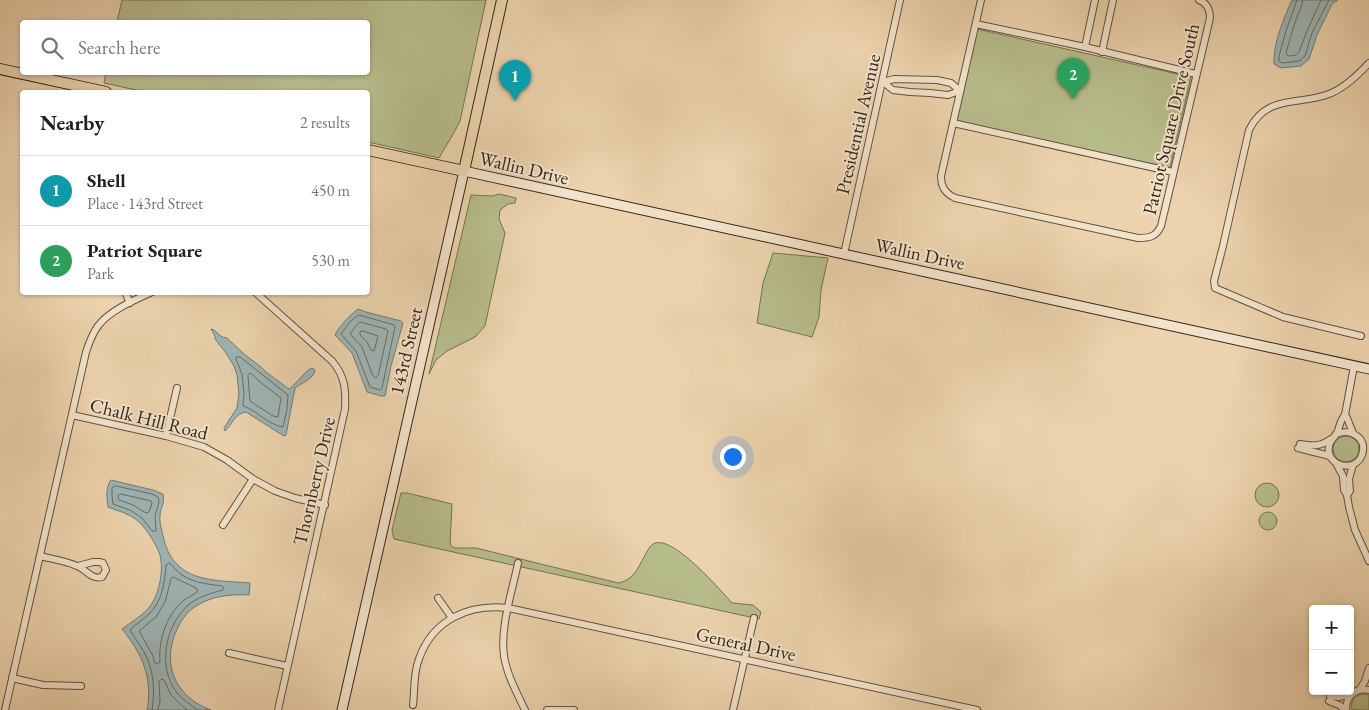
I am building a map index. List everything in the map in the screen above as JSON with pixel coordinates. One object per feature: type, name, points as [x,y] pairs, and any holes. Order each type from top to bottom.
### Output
[{"type":"main road","name":"143rd Street","points":[[342,710],[502,0]]},
{"type":"main road","points":[[0,69],[20,73]]},
{"type":"main road","points":[[28,75],[97,90]]},
{"type":"main road","points":[[370,150],[464,171]]},
{"type":"main road","name":"Wallin Drive","points":[[464,171],[1369,370]]},
{"type":"street","name":"Presidential Avenue","points":[[844,254],[900,0]]},
{"type":"street","points":[[981,0],[953,123],[1173,172]]},
{"type":"street","points":[[1085,48],[1095,0]]},
{"type":"street","points":[[1102,52],[1112,0]]},
{"type":"street","name":"Patriot Square Drive South","points":[[953,123],[941,176],[941,183],[949,195],[955,198],[1138,238],[1154,236],[1161,226],[1210,18],[1210,12],[1207,7],[1199,0]]},
{"type":"street","points":[[976,24],[1196,74]]},
{"type":"street","points":[[1362,336],[1283,317],[1215,288],[1214,281],[1249,130],[1253,122],[1258,115],[1274,105],[1313,99],[1337,90],[1360,74],[1369,63]]},
{"type":"street","points":[[883,82],[894,78],[937,80],[951,83],[960,92]]},
{"type":"street","points":[[883,82],[893,90],[948,95],[960,92]]},
{"type":"street","points":[[126,295],[130,303]]},
{"type":"street","points":[[5,710],[86,352],[98,326],[107,316],[146,295]]},
{"type":"street","name":"Thornberry Drive","points":[[258,295],[332,361],[340,370],[346,393],[346,409],[278,710]]},
{"type":"street","points":[[1354,366],[1345,415],[1341,419],[1328,449],[1330,456],[1343,476],[1344,490],[1347,495],[1355,530],[1369,560]]},
{"type":"street","points":[[166,436],[177,388]]},
{"type":"street","name":"Chalk Hill Road","points":[[72,415],[191,442],[210,450],[253,479],[275,491],[325,505]]},
{"type":"street","points":[[1345,415],[1353,433]]},
{"type":"street","points":[[1330,456],[1299,446],[1325,444],[1342,432],[1353,433],[1358,436],[1363,452],[1358,462],[1347,466],[1336,464]]},
{"type":"street","points":[[1361,441],[1369,443]]},
{"type":"street","points":[[1361,457],[1369,453]]},
{"type":"street","points":[[1347,495],[1350,491],[1349,479],[1353,465]]},
{"type":"street","points":[[223,525],[253,479]]},
{"type":"street","points":[[40,556],[78,566]]},
{"type":"street","points":[[518,563],[503,638],[507,670],[525,710]]},
{"type":"street","points":[[413,705],[414,677],[418,659],[426,643],[438,629],[452,618],[438,598]]},
{"type":"street","name":"General Drive","points":[[452,618],[479,608],[494,606],[508,608],[977,710]]},
{"type":"street","points":[[733,710],[754,618]]},
{"type":"street","points":[[230,653],[287,666]]},
{"type":"street","points":[[1354,693],[1360,689],[1369,668]]},
{"type":"street","points":[[12,678],[43,685],[81,686]]},
{"type":"street","points":[[1360,689],[1369,690]]},
{"type":"street","points":[[1351,695],[1346,710],[1330,698],[1338,697],[1351,695]]},
{"type":"street","points":[[547,710],[574,710]]},
{"type":"green space","points":[[122,0],[486,0],[460,121],[439,158],[370,142],[370,90],[136,90],[104,83],[105,75],[370,75],[370,20],[117,20]]},
{"type":"green space","points":[[977,29],[1191,77],[1170,168],[956,121]]},
{"type":"green space","points":[[499,194],[516,198],[515,203],[508,204],[500,210],[499,219],[505,233],[485,326],[475,337],[447,351],[436,360],[429,374],[471,195],[492,196]]},
{"type":"green space","points":[[773,253],[828,258],[821,290],[819,317],[812,337],[757,323],[763,283]]},
{"type":"green space","points":[[1346,436],[1355,440],[1359,449],[1355,458],[1346,462],[1337,458],[1333,449],[1337,440]]},
{"type":"green space","points":[[1262,483],[1272,483],[1279,490],[1279,500],[1272,507],[1262,507],[1255,500],[1255,490]]},
{"type":"green space","points":[[401,493],[452,504],[450,544],[454,548],[476,548],[618,583],[625,581],[634,574],[650,547],[657,543],[668,545],[692,562],[732,603],[753,605],[761,612],[759,619],[394,539],[392,530]]},
{"type":"green space","points":[[1268,512],[1274,515],[1277,521],[1274,527],[1268,530],[1262,527],[1259,521],[1262,515]]},
{"type":"green space","points":[[1362,694],[1369,695],[1369,710],[1352,710],[1353,700]]},
{"type":"water","points":[[1292,0],[1338,0],[1332,4],[1317,35],[1309,59],[1301,66],[1281,68],[1274,64],[1275,48]]},
{"type":"water","points":[[358,309],[403,323],[385,396],[367,392],[352,353],[335,335],[345,321]]},
{"type":"water","points":[[211,329],[222,337],[227,338],[244,354],[289,389],[308,370],[312,368],[315,370],[310,378],[295,388],[286,435],[284,436],[246,412],[236,417],[225,431],[224,428],[237,408],[239,394],[237,375],[234,366],[215,339]]},
{"type":"water","points":[[111,480],[163,494],[160,523],[163,536],[168,551],[175,563],[185,571],[208,579],[250,583],[249,595],[220,597],[206,601],[193,608],[180,623],[172,642],[170,655],[174,678],[188,697],[211,710],[147,710],[148,687],[144,666],[122,629],[147,610],[155,598],[161,576],[160,555],[148,533],[136,519],[108,507],[107,490]]},
{"type":"place","name":"Patriot Square","points":[[1073,99]]},
{"type":"place","name":"Shell","points":[[515,101]]}]
